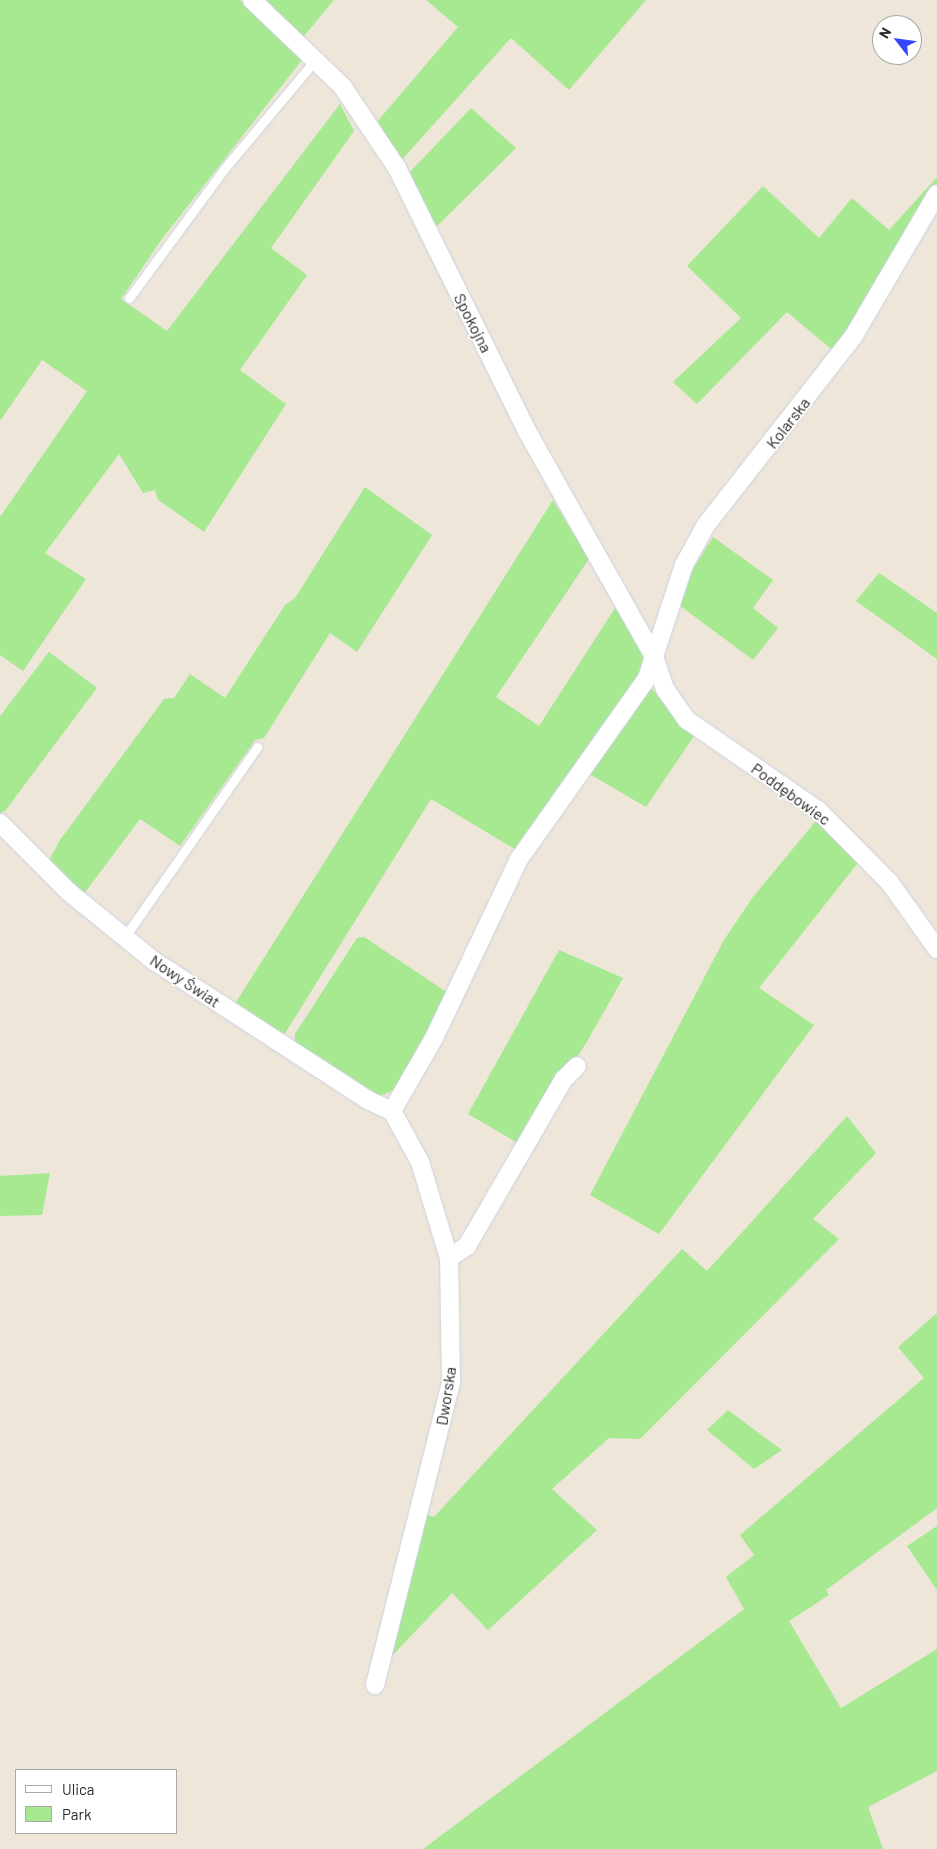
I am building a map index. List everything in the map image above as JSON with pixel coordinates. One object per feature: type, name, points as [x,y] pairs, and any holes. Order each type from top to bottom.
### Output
[{"type":"street","name":"Spokojna","points":[[252,0],[342,86],[397,168],[528,433],[656,665]]},
{"type":"street","name":"Kolarska","points":[[392,1111],[434,1038],[518,859],[656,665],[684,565],[706,525],[853,337],[937,194]]},
{"type":"street","name":"Poddębowiec","points":[[656,665],[665,689],[687,720],[819,811],[856,845],[890,883],[937,949]]},
{"type":"street","name":"Nowy Świat","points":[[0,823],[69,892],[124,938],[368,1100],[392,1111]]},
{"type":"street","points":[[448,1258],[467,1246],[564,1079],[577,1066]]},
{"type":"street","name":"Dworska","points":[[375,1685],[451,1382],[448,1258],[420,1162],[392,1111]]},
{"type":"lane","points":[[129,298],[218,177],[315,60]]},
{"type":"lane","points":[[124,938],[257,747]]},
{"type":"green space","points":[[0,0],[240,0],[302,60],[162,239],[121,299],[167,331],[340,104],[354,131],[271,248],[307,275],[240,370],[286,404],[204,532],[158,500],[155,490],[143,493],[119,454],[45,553],[86,579],[23,671],[0,655],[0,517],[87,391],[42,360],[0,421]]},
{"type":"green space","points":[[265,0],[334,0],[304,36]]},
{"type":"green space","points":[[426,0],[646,0],[569,90],[511,38],[399,163],[376,123],[458,27]]},
{"type":"green space","points":[[471,108],[516,148],[434,229],[409,173]]},
{"type":"green space","points":[[937,177],[937,185],[836,353],[787,312],[697,404],[673,382],[741,318],[687,266],[763,186],[819,238],[852,198],[889,230]]},
{"type":"green space","points":[[365,487],[432,535],[357,652],[330,633],[264,738],[255,740],[180,846],[140,819],[83,895],[51,865],[50,858],[60,840],[164,699],[174,698],[190,674],[225,698],[285,605],[295,598]]},
{"type":"green space","points":[[553,500],[589,559],[496,697],[539,726],[617,605],[643,652],[645,669],[518,851],[431,799],[284,1035],[233,1007]]},
{"type":"green space","points":[[713,537],[773,580],[753,608],[778,628],[753,660],[679,605],[691,572]]},
{"type":"green space","points":[[879,573],[937,613],[937,659],[856,601]]},
{"type":"green space","points":[[49,652],[97,688],[5,811],[0,813],[0,716]]},
{"type":"green space","points":[[652,689],[696,733],[646,807],[586,772],[643,694]]},
{"type":"green space","points":[[815,822],[825,822],[857,853],[857,864],[759,988],[814,1025],[659,1234],[590,1195],[724,940],[753,897]]},
{"type":"green space","points":[[364,937],[448,993],[408,1078],[395,1090],[379,1096],[368,1094],[299,1048],[295,1042],[295,1034],[357,938]]},
{"type":"green space","points":[[559,950],[623,978],[588,1040],[521,1145],[468,1114]]},
{"type":"green space","points":[[847,1116],[876,1153],[813,1219],[839,1239],[640,1439],[609,1438],[552,1489],[597,1530],[488,1630],[452,1593],[386,1662],[425,1514],[434,1517],[682,1249],[707,1271]]},
{"type":"green space","points":[[50,1173],[42,1215],[0,1216],[0,1176]]},
{"type":"green space","points":[[937,1313],[937,1508],[826,1590],[829,1595],[789,1621],[841,1708],[937,1649],[937,1771],[868,1807],[883,1849],[423,1849],[744,1609],[726,1577],[754,1555],[740,1535],[924,1378],[898,1347]]},
{"type":"green space","points":[[728,1410],[782,1450],[754,1469],[707,1430]]},
{"type":"green space","points":[[937,1526],[937,1590],[907,1546]]}]
